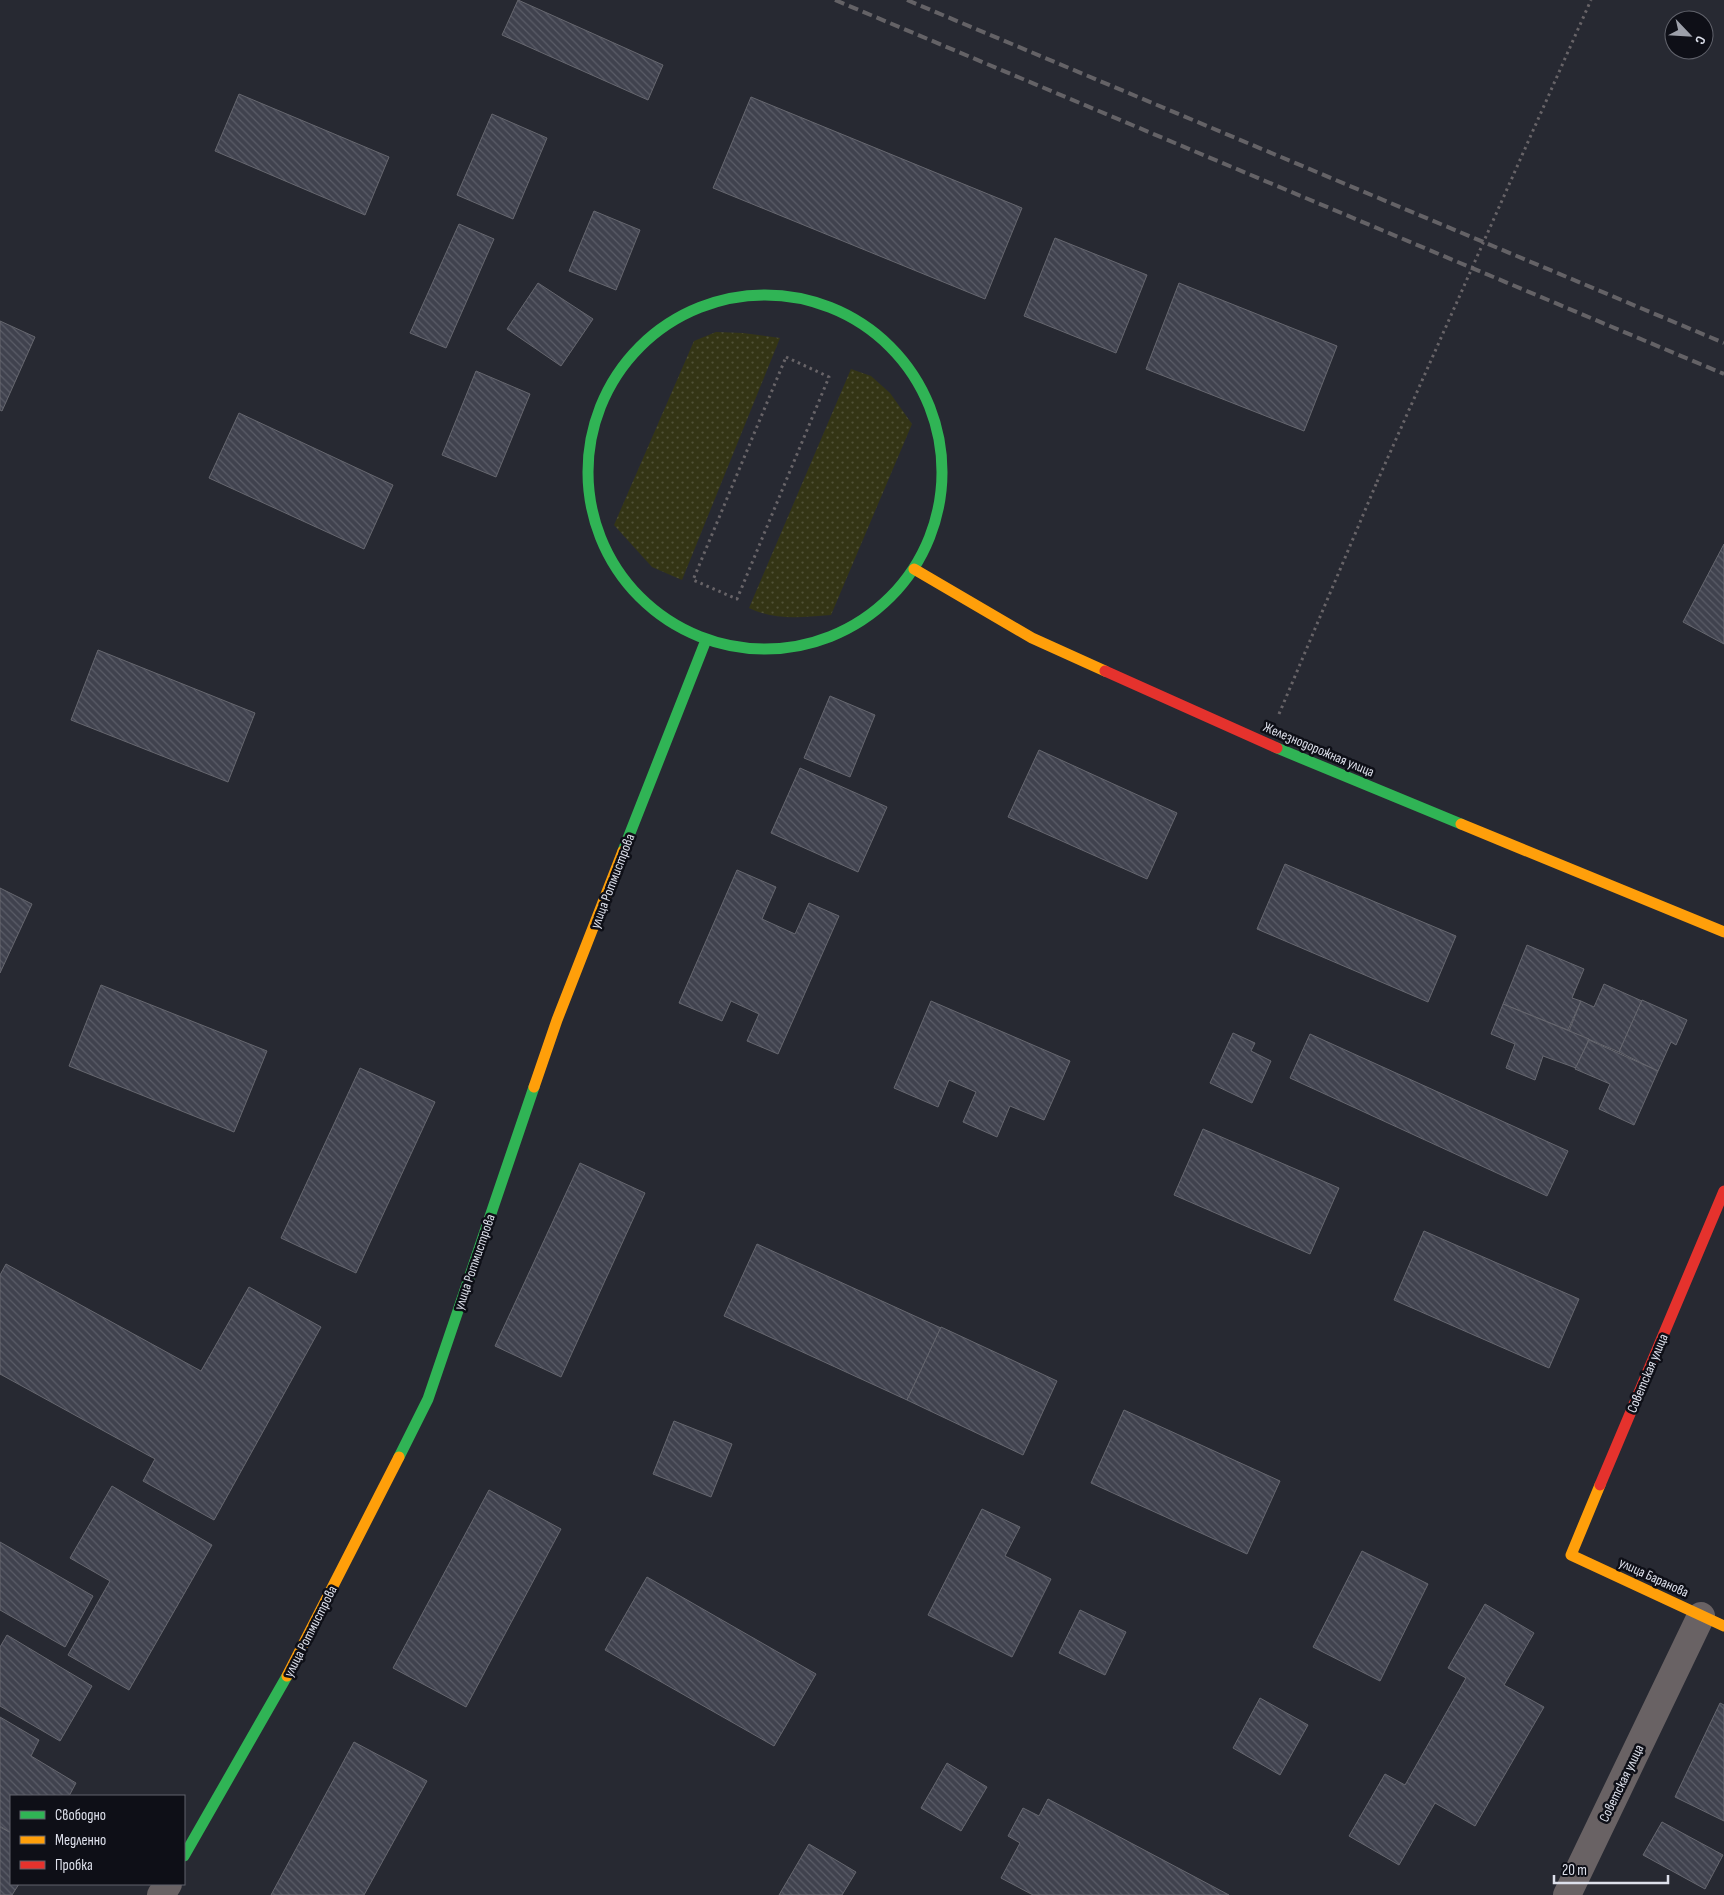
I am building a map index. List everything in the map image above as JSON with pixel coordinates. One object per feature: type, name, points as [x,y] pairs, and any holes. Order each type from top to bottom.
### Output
[{"type":"street","points":[[777,294],[818,302],[855,318],[888,343],[914,374],[932,411],[941,451],[942,492],[932,532],[914,569],[893,595],[867,617],[838,634],[806,645],[772,650],[739,648],[706,640],[665,620],[633,592],[608,557],[593,518],[587,476],[592,433],[606,393],[629,358],[660,328],[697,308],[736,296],[777,294]]},
{"type":"street","name":"Железнодорожная улица","points":[[914,569],[1032,638],[1267,744],[1724,932]]},
{"type":"street","name":"улица Ротмистрова","points":[[185,1854],[297,1660],[428,1399],[557,1020],[706,640]]},
{"type":"street","name":"Советская улица","points":[[1571,1555],[1724,1191]]},
{"type":"street","name":"улица Баранова","points":[[1571,1555],[1713,1621]]},
{"type":"street","name":"Советская улица","points":[[1567,1895],[1713,1621]]},
{"type":"path","points":[[1267,744],[1376,482],[1591,0]]},
{"type":"path","points":[[786,357],[829,377],[737,599],[693,580],[786,357]]},
{"type":"shaded area","points":[[716,332],[743,333],[780,338],[682,580],[652,567],[614,525],[694,341]]},
{"type":"shaded area","points":[[851,369],[871,376],[890,393],[912,424],[831,615],[779,616],[769,615],[749,608]]},
{"type":"building","points":[[518,0],[663,65],[648,100],[502,35]]},
{"type":"building","points":[[239,94],[389,157],[365,215],[215,151]]},
{"type":"building","points":[[751,97],[1022,208],[985,299],[713,188]]},
{"type":"building","points":[[492,114],[547,138],[513,219],[457,195]]},
{"type":"building","points":[[594,211],[640,230],[616,290],[569,271]]},
{"type":"building","points":[[459,224],[494,239],[446,348],[410,333]]},
{"type":"building","points":[[1055,238],[1147,275],[1116,353],[1024,316]]},
{"type":"building","points":[[538,283],[593,319],[561,366],[507,329]]},
{"type":"building","points":[[1179,283],[1337,346],[1304,431],[1146,369]]},
{"type":"building","points":[[0,321],[35,337],[2,411],[0,410]]},
{"type":"building","points":[[476,371],[530,394],[496,477],[442,455]]},
{"type":"building","points":[[239,413],[393,485],[364,549],[209,478]]},
{"type":"building","points":[[1724,544],[1724,644],[1683,622]]},
{"type":"building","points":[[98,650],[255,713],[228,782],[71,720]]},
{"type":"building","points":[[830,696],[875,715],[850,777],[804,758]]},
{"type":"building","points":[[1039,750],[1177,813],[1147,879],[1008,817]]},
{"type":"building","points":[[800,768],[887,807],[858,872],[771,833]]},
{"type":"building","points":[[1285,864],[1456,936],[1428,1002],[1257,929]]},
{"type":"building","points":[[737,870],[776,887],[762,919],[795,934],[809,903],[839,916],[778,1054],[747,1041],[759,1014],[731,1001],[722,1021],[679,1003]]},
{"type":"building","points":[[0,888],[32,904],[0,973]]},
{"type":"building","points":[[1527,945],[1584,969],[1572,998],[1581,1001],[1568,1030],[1503,1004]]},
{"type":"building","points":[[1604,984],[1642,1001],[1619,1052],[1569,1031],[1581,1001],[1594,1007]]},
{"type":"building","points":[[101,985],[267,1051],[234,1132],[69,1066]]},
{"type":"building","points":[[1642,1000],[1687,1020],[1676,1045],[1671,1042],[1658,1071],[1619,1052]]},
{"type":"building","points":[[931,1001],[1070,1061],[1044,1120],[1010,1106],[997,1137],[963,1122],[976,1092],[949,1080],[938,1107],[894,1088]]},
{"type":"building","points":[[1503,1004],[1589,1039],[1576,1068],[1543,1056],[1535,1080],[1506,1068],[1515,1044],[1491,1034]]},
{"type":"building","points":[[1233,1033],[1255,1043],[1251,1051],[1271,1061],[1252,1103],[1210,1083]]},
{"type":"building","points":[[1310,1034],[1568,1151],[1547,1196],[1290,1078]]},
{"type":"building","points":[[1589,1040],[1658,1071],[1634,1125],[1599,1109],[1610,1084],[1575,1069]]},
{"type":"building","points":[[360,1068],[435,1102],[356,1273],[281,1238]]},
{"type":"building","points":[[1203,1129],[1339,1188],[1310,1254],[1174,1195]]},
{"type":"building","points":[[580,1163],[645,1193],[561,1377],[495,1346]]},
{"type":"building","points":[[1424,1231],[1579,1299],[1549,1368],[1394,1300]]},
{"type":"building","points":[[757,1244],[941,1328],[907,1400],[724,1316]]},
{"type":"building","points":[[6,1264],[201,1371],[249,1287],[321,1327],[214,1520],[143,1481],[155,1459],[0,1374],[0,1275]]},
{"type":"building","points":[[941,1327],[1057,1381],[1023,1455],[907,1400]]},
{"type":"building","points":[[1124,1410],[1280,1481],[1247,1554],[1091,1483]]},
{"type":"building","points":[[674,1421],[732,1444],[711,1497],[653,1474]]},
{"type":"building","points":[[112,1486],[212,1545],[129,1690],[68,1655],[110,1581],[70,1558]]},
{"type":"building","points":[[489,1490],[561,1529],[466,1707],[393,1668]]},
{"type":"building","points":[[982,1509],[1020,1527],[1005,1556],[1051,1579],[1012,1657],[928,1615]]},
{"type":"building","points":[[0,1542],[93,1596],[65,1647],[0,1610]]},
{"type":"building","points":[[1362,1551],[1428,1584],[1380,1681],[1313,1647]]},
{"type":"building","points":[[647,1577],[816,1674],[774,1746],[605,1650]]},
{"type":"building","points":[[1485,1604],[1534,1633],[1504,1685],[1544,1707],[1475,1826],[1435,1803],[1399,1865],[1349,1836],[1385,1774],[1405,1785],[1466,1678],[1448,1668]]},
{"type":"building","points":[[1080,1610],[1126,1632],[1105,1675],[1059,1653]]},
{"type":"building","points":[[7,1635],[92,1686],[60,1741],[0,1706],[0,1647]]},
{"type":"building","points":[[1260,1698],[1308,1725],[1280,1775],[1233,1748]]},
{"type":"building","points":[[1720,1703],[1724,1705],[1724,1821],[1675,1797]]},
{"type":"building","points":[[0,1717],[39,1740],[31,1756],[76,1783],[70,1795],[10,1795],[10,1832],[0,1826]]},
{"type":"building","points":[[354,1742],[427,1781],[364,1895],[271,1895]]},
{"type":"building","points":[[947,1763],[987,1787],[961,1831],[921,1808]]},
{"type":"building","points":[[1048,1799],[1229,1895],[1033,1895],[1001,1878],[1020,1843],[1008,1836],[1023,1808],[1039,1816]]},
{"type":"building","points":[[1662,1822],[1723,1855],[1705,1889],[1643,1855]]},
{"type":"building","points":[[0,1827],[10,1832],[10,1885],[18,1885],[12,1895],[0,1895]]},
{"type":"building","points":[[809,1844],[856,1872],[842,1895],[779,1895]]},
{"type":"railway","points":[[835,0],[1724,374]]},
{"type":"railway","points":[[907,0],[1724,343]]},
{"type":"traffic: fast","points":[[765,295],[800,298],[833,308],[863,325],[890,347],[912,374],[929,404],[939,437],[942,472],[939,507],[929,540],[912,570],[890,597],[863,619],[833,636],[800,646],[765,649],[730,646],[697,636],[667,619],[640,597],[618,570],[601,540],[591,507],[588,472],[591,437],[601,404],[618,374],[640,347],[667,325],[697,308],[730,298],[765,295]]},
{"type":"traffic: fast","points":[[623,851],[706,640]]},
{"type":"traffic: fast","points":[[1277,748],[1461,824]]},
{"type":"traffic: fast","points":[[399,1457],[428,1399],[534,1087]]},
{"type":"traffic: fast","points":[[185,1854],[287,1676]]},
{"type":"traffic: slow","points":[[914,569],[1032,638],[1105,671]]},
{"type":"traffic: slow","points":[[1461,824],[1724,932]]},
{"type":"traffic: slow","points":[[534,1087],[557,1020],[623,851]]},
{"type":"traffic: slow","points":[[287,1676],[399,1457]]},
{"type":"traffic: slow","points":[[1600,1485],[1571,1555],[1724,1626]]},
{"type":"traffic: jam","points":[[1105,671],[1277,748]]},
{"type":"traffic: jam","points":[[1600,1485],[1724,1191]]}]
